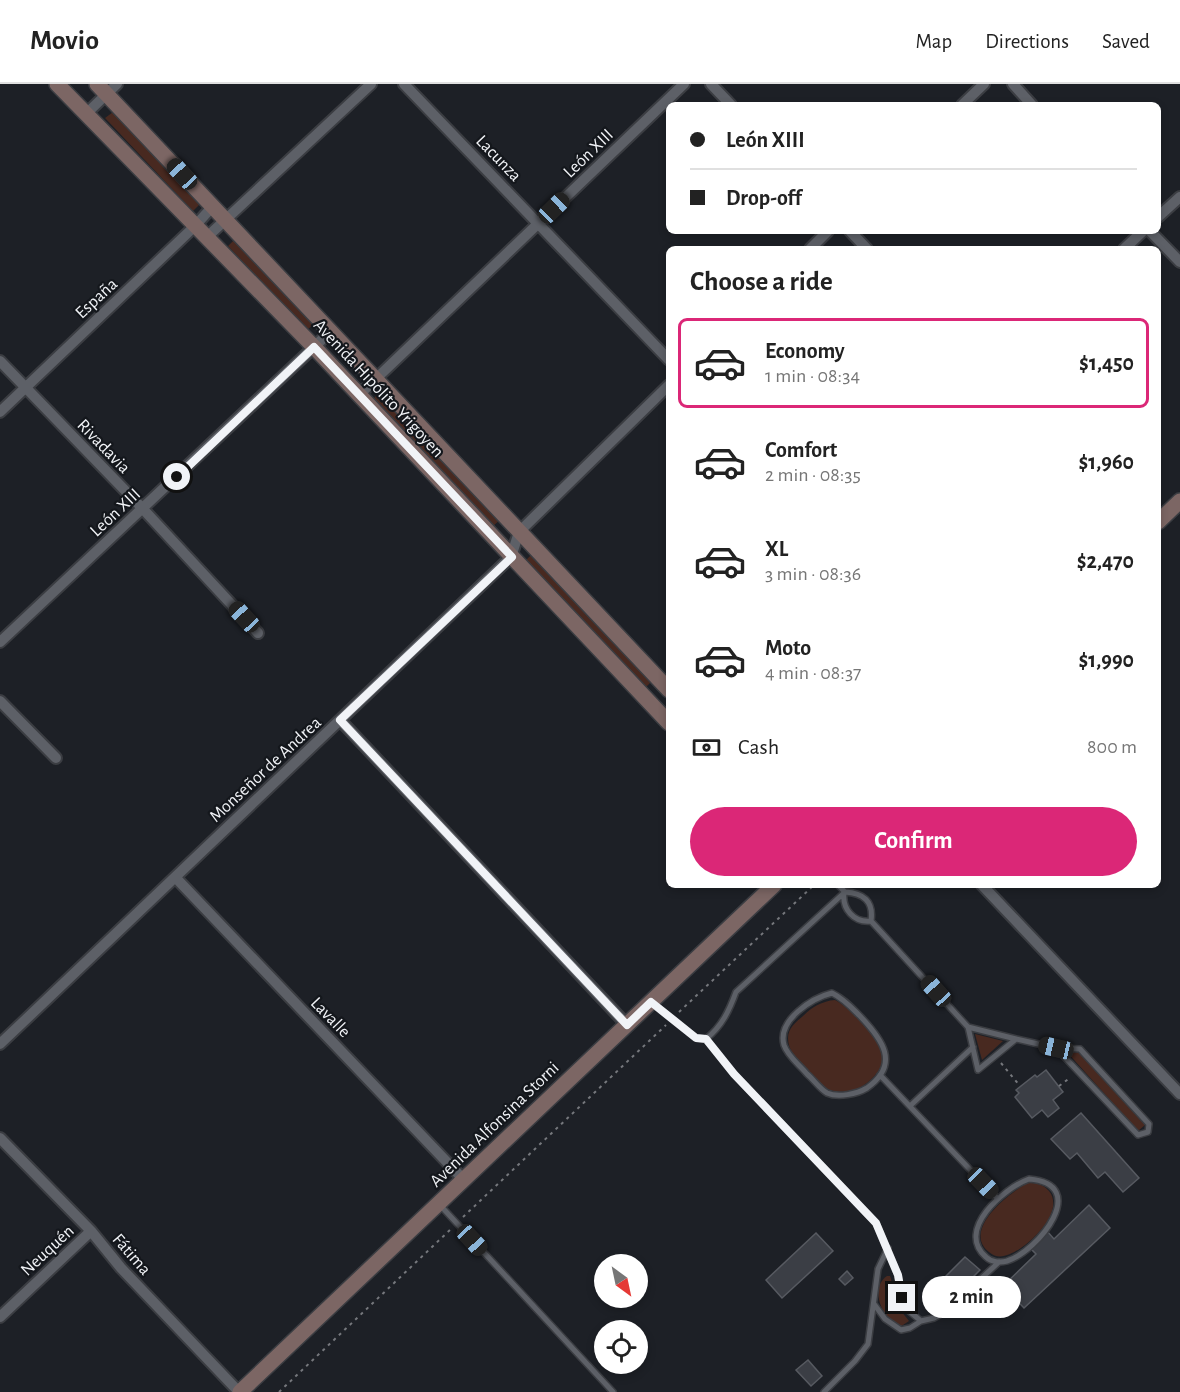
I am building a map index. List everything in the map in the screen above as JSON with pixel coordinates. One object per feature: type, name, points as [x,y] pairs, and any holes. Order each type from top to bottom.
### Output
[{"type":"main road","name":"Avenida Hipólito Yrigoyen","points":[[57,84],[314,347],[666,720]]},
{"type":"main road","name":"Avenida Hipólito Yrigoyen","points":[[107,87],[226,220],[519,532],[666,684]]},
{"type":"main road","points":[[1161,519],[1180,501]]},
{"type":"main road","name":"Avenida Alfonsina Storni","points":[[240,1392],[771,888]]},
{"type":"street","points":[[207,237],[371,84]]},
{"type":"street","name":"Lacunza","points":[[404,84],[666,357]]},
{"type":"street","name":"León XIII","points":[[359,395],[684,84]]},
{"type":"street","points":[[711,84],[728,102]]},
{"type":"street","points":[[965,102],[984,84]]},
{"type":"street","points":[[1013,84],[1029,102]]},
{"type":"street","points":[[86,114],[107,87]]},
{"type":"street","points":[[1161,215],[1180,197]]},
{"type":"street","name":"España","points":[[0,412],[195,226],[213,206]]},
{"type":"street","points":[[813,246],[825,234]]},
{"type":"street","points":[[853,234],[864,246]]},
{"type":"street","points":[[1127,246],[1140,234]]},
{"type":"street","points":[[1153,234],[1180,262]]},
{"type":"street","name":"León XIII","points":[[0,642],[331,331]]},
{"type":"street","name":"Rivadavia","points":[[0,361],[143,509],[258,633]]},
{"type":"street","points":[[512,557],[519,532],[666,388]]},
{"type":"street","name":"Monseñor de Andrea","points":[[0,1044],[512,557]]},
{"type":"street","points":[[649,702],[666,688]]},
{"type":"street","points":[[0,701],[56,758]]},
{"type":"street","points":[[340,720],[627,1025]]},
{"type":"street","name":"Lavalle","points":[[175,877],[464,1180]]},
{"type":"street","points":[[985,888],[1180,1094]]},
{"type":"street","name":"Fátima","points":[[0,1138],[91,1231],[121,1268],[240,1392]]},
{"type":"street","name":"Neuquén","points":[[0,1317],[91,1231]]},
{"type":"lane","points":[[841,888],[845,892]]},
{"type":"lane","points":[[651,1002],[696,1038],[706,1039],[715,1032],[729,1013],[736,992],[845,892],[858,892],[865,898],[871,906],[871,921]]},
{"type":"lane","points":[[845,892],[843,901],[848,912],[856,919],[871,921],[968,1027],[978,1070],[1016,1039]]},
{"type":"lane","points":[[832,993],[842,998],[882,1042],[886,1054],[885,1065],[880,1075],[867,1088],[859,1091],[836,1095],[826,1093],[789,1054],[784,1044],[784,1033],[789,1022],[809,1002],[821,996],[832,993]]},
{"type":"lane","points":[[968,1027],[1056,1048],[1080,1049],[1149,1125],[1148,1132],[1138,1135],[1056,1048]]},
{"type":"lane","points":[[706,1039],[734,1074],[876,1223],[898,1275],[902,1298],[909,1311],[921,1320]]},
{"type":"lane","points":[[910,1106],[973,1047]]},
{"type":"lane","points":[[880,1075],[998,1199]]},
{"type":"lane","points":[[1029,1179],[1044,1180],[1055,1189],[1060,1203],[1056,1216],[1040,1237],[1021,1254],[999,1262],[988,1259],[980,1251],[976,1242],[977,1230],[985,1213],[998,1199],[1019,1183],[1029,1179]]},
{"type":"lane","points":[[439,1204],[613,1392]]},
{"type":"lane","points":[[824,1392],[855,1361],[868,1344],[878,1269],[888,1248]]},
{"type":"lane","points":[[873,1303],[894,1327],[901,1330],[910,1328],[921,1320],[934,1318],[945,1312],[999,1262]]},
{"type":"path","points":[[279,1392],[811,888]]},
{"type":"path","points":[[996,1056],[1020,1086]]},
{"type":"path","points":[[1059,1086],[1078,1072]]},
{"type":"shaded area","points":[[113,112],[200,204],[193,211],[105,118]]},
{"type":"shaded area","points":[[235,239],[314,324],[307,330],[228,246]]},
{"type":"shaded area","points":[[379,393],[500,520],[493,526],[372,400]]},
{"type":"shaded area","points":[[532,554],[653,680],[646,687],[525,561]]},
{"type":"shaded area","points":[[835,1000],[864,1024],[877,1040],[883,1054],[879,1070],[871,1080],[857,1089],[840,1092],[826,1088],[810,1074],[791,1051],[788,1042],[789,1031],[810,1010]]},
{"type":"shaded area","points":[[975,1034],[1003,1041],[982,1060]]},
{"type":"shaded area","points":[[1066,1051],[1078,1052],[1145,1125],[1138,1131]]},
{"type":"shaded area","points":[[1028,1183],[1040,1184],[1049,1191],[1053,1199],[1053,1209],[1049,1218],[1035,1237],[1018,1250],[1004,1256],[994,1255],[982,1243],[981,1233],[984,1223],[1000,1203]]},
{"type":"shaded area","points":[[887,1276],[891,1279],[892,1293],[896,1303],[909,1321],[900,1327],[885,1313],[878,1296],[880,1285]]},
{"type":"building","points":[[1046,1070],[1063,1092],[1053,1100],[1059,1108],[1048,1117],[1042,1110],[1032,1118],[1015,1097],[1019,1093],[1016,1090],[1035,1075],[1037,1077]]},
{"type":"building","points":[[1081,1113],[1139,1178],[1123,1192],[1105,1172],[1098,1178],[1077,1153],[1070,1159],[1051,1139]]},
{"type":"building","points":[[1089,1205],[1110,1228],[1024,1308],[1003,1286],[1036,1254],[1030,1248],[1047,1231],[1054,1239]]},
{"type":"building","points":[[816,1233],[833,1251],[782,1298],[766,1280]]},
{"type":"building","points":[[965,1257],[980,1270],[944,1306],[930,1292]]},
{"type":"building","points":[[847,1271],[853,1278],[845,1285],[839,1279]]},
{"type":"building","points":[[808,1360],[822,1376],[811,1386],[796,1370]]},
{"type":"route","points":[[177,477],[314,347],[512,557],[340,720],[627,1025],[651,1002],[696,1038],[706,1039],[714,1052],[734,1074],[876,1223],[898,1275],[902,1298]]}]
